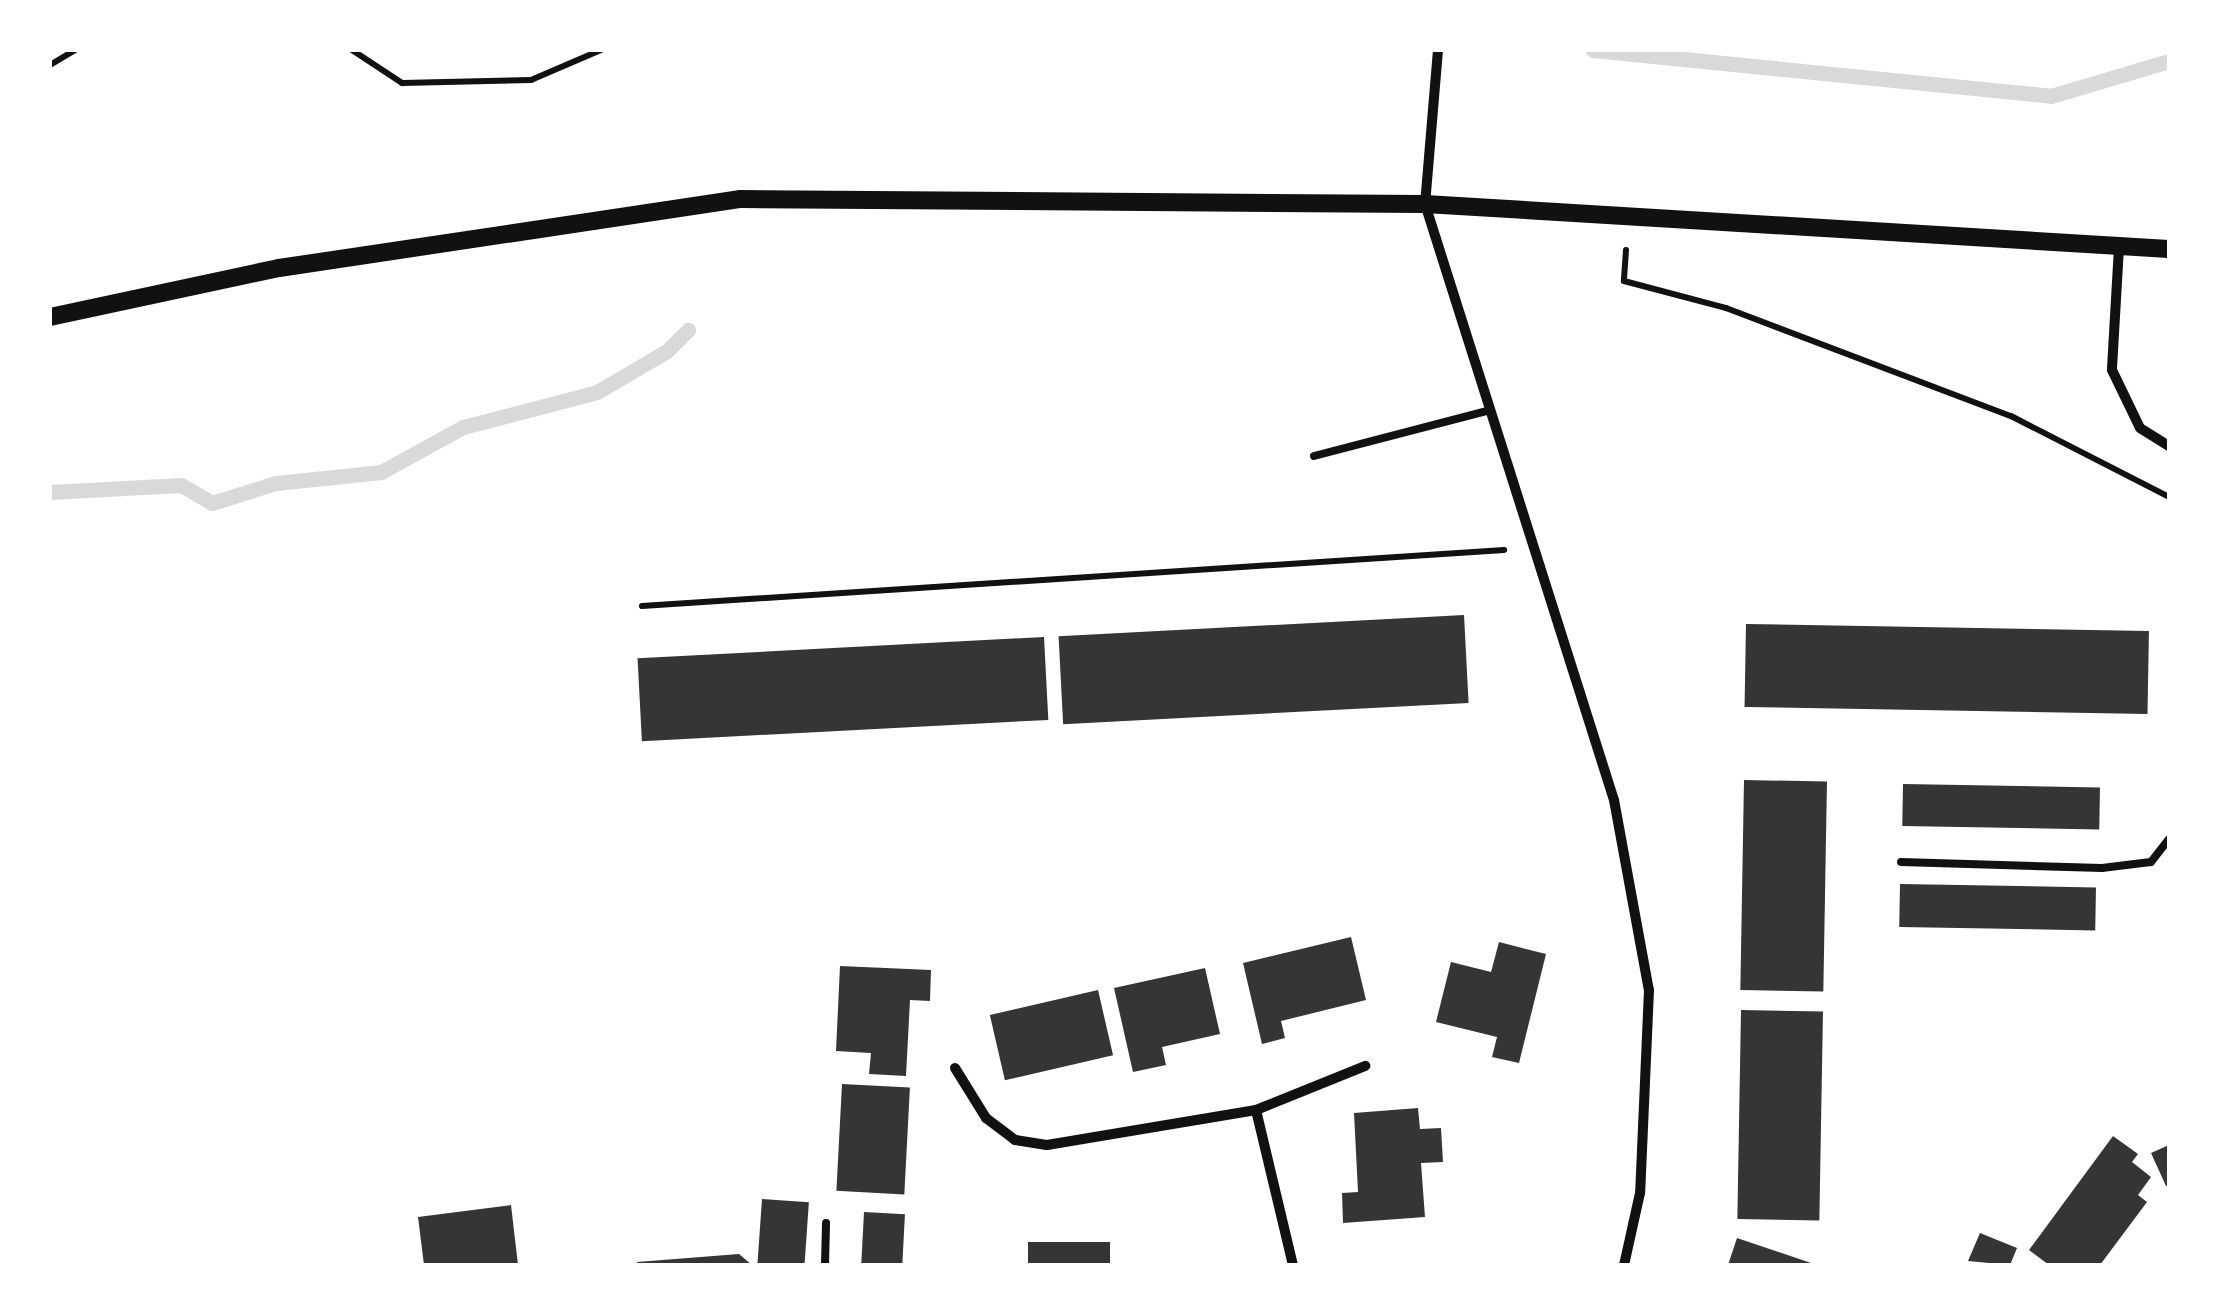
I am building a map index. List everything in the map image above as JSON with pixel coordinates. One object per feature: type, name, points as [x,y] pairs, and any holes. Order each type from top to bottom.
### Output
[{"type":"street","points":[[1438,50],[1425,204],[1614,800],[1649,990],[1640,1193],[1624,1265]]},
{"type":"street","points":[[50,317],[278,268],[741,199],[1425,204],[2169,249]]},
{"type":"street","points":[[2120,247],[2112,370],[2140,428],[2169,446]]},
{"type":"street","points":[[954,1068],[986,1118],[1015,1140],[1031,1143],[1256,1110],[1365,1066]]},
{"type":"street","points":[[1256,1110],[1293,1265]]},
{"type":"lane","points":[[1314,456],[1490,410]]},
{"type":"lane","points":[[1901,862],[2102,868],[2151,862],[2169,839]]},
{"type":"lane","points":[[825,1265],[826,1222]]},
{"type":"path","points":[[50,65],[75,50]]},
{"type":"path","points":[[352,50],[402,83],[531,80],[601,50]]},
{"type":"path","points":[[1628,216],[1624,281],[1726,308],[2012,416],[2169,497]]},
{"type":"path","points":[[642,606],[1534,548]]},
{"type":"building","points":[[1464,615],[1469,703],[1063,724],[1059,636]]},
{"type":"building","points":[[1746,624],[2149,631],[2147,714],[1745,707]]},
{"type":"building","points":[[1044,637],[1048,720],[642,741],[638,658]]},
{"type":"building","points":[[1744,780],[1827,781],[1823,991],[1740,990]]},
{"type":"building","points":[[1903,784],[2100,787],[2099,829],[1902,826]]},
{"type":"building","points":[[1900,884],[2096,887],[2095,930],[1899,927]]},
{"type":"building","points":[[1351,937],[1366,1000],[1281,1021],[1285,1038],[1262,1044],[1243,963]]},
{"type":"building","points":[[1499,942],[1546,954],[1519,1063],[1492,1057],[1497,1037],[1436,1022],[1451,962],[1491,972]]},
{"type":"building","points":[[840,966],[931,970],[930,1001],[910,1000],[906,1076],[869,1074],[871,1053],[836,1051]]},
{"type":"building","points":[[1205,968],[1220,1034],[1162,1047],[1166,1065],[1133,1072],[1114,988]]},
{"type":"building","points":[[1098,990],[1113,1055],[1005,1080],[990,1015]]},
{"type":"building","points":[[1741,1010],[1823,1011],[1819,1220],[1737,1219]]},
{"type":"building","points":[[842,1084],[910,1088],[904,1194],[836,1191]]},
{"type":"building","points":[[1418,1108],[1420,1129],[1441,1128],[1443,1162],[1421,1163],[1425,1217],[1343,1223],[1342,1193],[1358,1192],[1354,1113]]},
{"type":"building","points":[[2113,1136],[2138,1154],[2132,1162],[2151,1177],[2138,1195],[2147,1202],[2100,1265],[2049,1265],[2029,1250]]},
{"type":"building","points":[[2169,1145],[2169,1185],[2166,1186],[2151,1153]]},
{"type":"building","points":[[762,1199],[809,1202],[804,1265],[757,1265]]},
{"type":"building","points":[[511,1205],[518,1265],[424,1265],[418,1217]]},
{"type":"building","points":[[864,1212],[905,1214],[902,1265],[861,1265]]},
{"type":"building","points":[[1980,1233],[2017,1248],[2010,1265],[1968,1261]]},
{"type":"building","points":[[1737,1238],[1814,1264],[1814,1265],[1728,1265]]},
{"type":"building","points":[[1028,1242],[1110,1242],[1110,1265],[1028,1265]]},
{"type":"building","points":[[739,1254],[752,1265],[637,1265],[637,1262]]},
{"type":"waterway","points":[[1593,50],[2051,96],[2169,61]]},
{"type":"waterway","points":[[50,492],[181,485],[212,503],[276,483],[381,472],[463,427],[597,392],[667,351],[688,330]]}]
